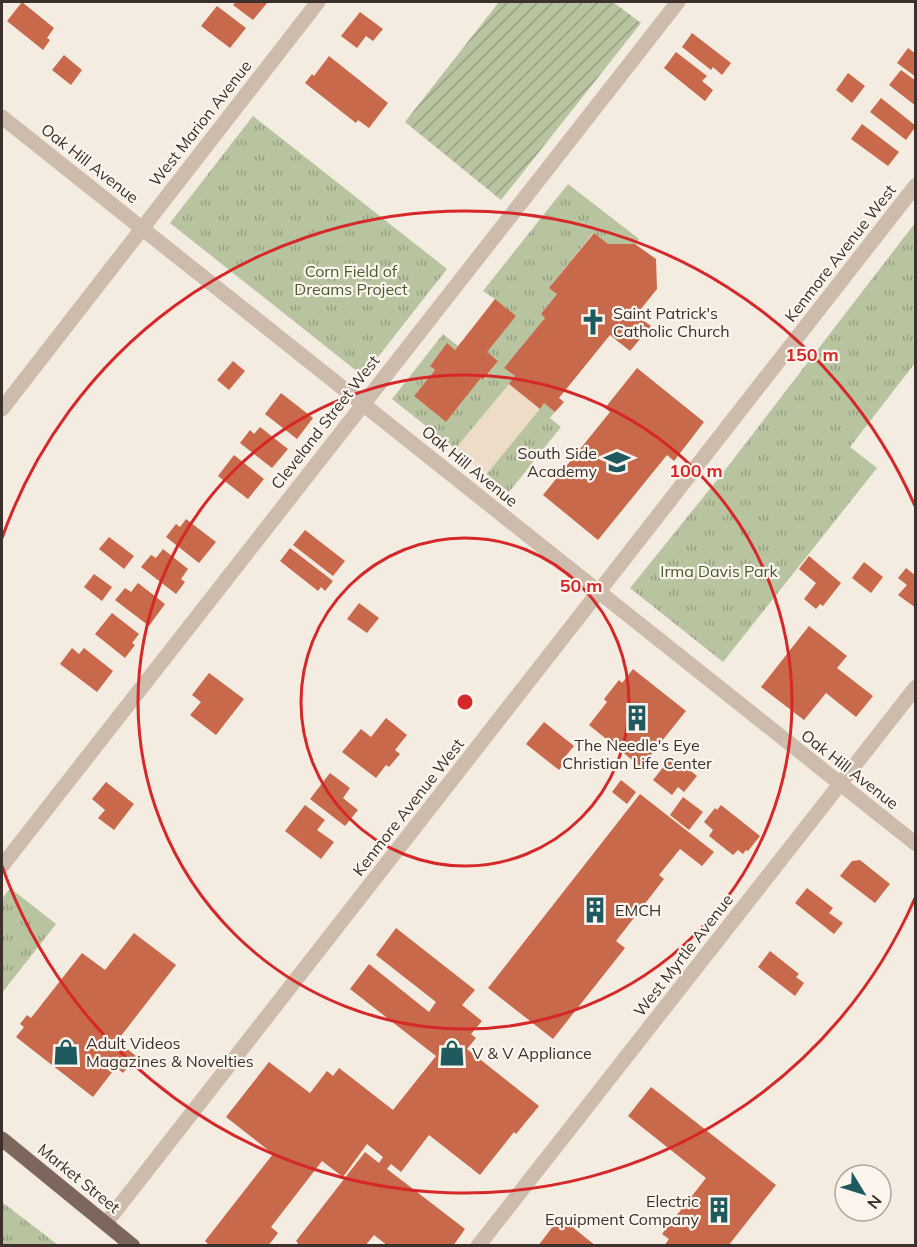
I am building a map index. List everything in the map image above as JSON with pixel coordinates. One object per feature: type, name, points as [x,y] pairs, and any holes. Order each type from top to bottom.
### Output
[{"type":"main road","name":"Market Street","points":[[2,1139],[134,1245]]},
{"type":"street","name":"West Marion Avenue","points":[[2,409],[141,227],[318,2]]},
{"type":"street","name":"Cleveland Street West","points":[[2,866],[678,2]]},
{"type":"street","name":"Oak Hill Avenue","points":[[2,117],[915,844]]},
{"type":"street","name":"Kenmore Avenue West","points":[[106,1223],[915,186]]},
{"type":"street","name":"West Myrtle Avenue","points":[[478,1245],[915,687]]},
{"type":"green space","points":[[499,2],[613,2],[641,23],[501,200],[405,122]]},
{"type":"green space","name":"Corn Field of Dreams Project","points":[[253,116],[447,269],[363,376],[170,223]]},
{"type":"green space","points":[[568,184],[639,239],[635,244],[608,244],[593,233],[550,287],[557,294],[541,314],[545,318],[505,368],[515,376],[509,385],[539,409],[544,403],[555,412],[550,418],[561,427],[509,492],[392,399],[443,334],[458,346],[455,350],[447,344],[430,366],[435,370],[414,396],[446,422],[481,378],[484,380],[498,361],[487,352],[495,299],[483,291]]},
{"type":"green space","name":"Irma Davis Park","points":[[915,223],[915,363],[850,447],[877,468],[723,662],[630,588],[722,474]]},
{"type":"green space","points":[[10,888],[56,924],[2,993],[2,899]]},
{"type":"green space","points":[[2,1202],[58,1245],[2,1245]]},
{"type":"shaded area","points":[[509,384],[540,409],[486,475],[455,449]]},
{"type":"building","points":[[22,2],[54,28],[43,50],[7,21]]},
{"type":"building","points":[[234,2],[268,2],[253,20],[233,5]]},
{"type":"building","points":[[217,6],[246,28],[230,48],[201,26]]},
{"type":"building","points":[[360,12],[383,29],[373,41],[366,36],[357,48],[341,36]]},
{"type":"building","points":[[692,33],[731,63],[722,75],[713,67],[711,70],[682,47]]},
{"type":"building","points":[[908,48],[916,54],[916,77],[897,63]]},
{"type":"building","points":[[676,52],[707,76],[702,81],[713,90],[705,101],[664,68]]},
{"type":"building","points":[[64,55],[82,70],[71,85],[52,70]]},
{"type":"building","points":[[329,56],[388,103],[369,128],[358,120],[356,123],[305,83],[312,74],[314,76]]},
{"type":"building","points":[[901,70],[916,81],[916,106],[889,85]]},
{"type":"building","points":[[848,73],[865,86],[852,103],[836,90]]},
{"type":"building","points":[[881,98],[916,126],[906,140],[870,112]]},
{"type":"building","points":[[862,124],[899,152],[888,166],[851,139]]},
{"type":"building","name":"Saint Patrick's Catholic Church","points":[[594,233],[608,244],[635,244],[656,259],[657,289],[636,315],[651,326],[630,351],[610,335],[559,398],[564,402],[555,412],[544,403],[540,409],[509,384],[515,376],[504,368],[545,318],[541,314],[557,294],[549,288]]},
{"type":"building","points":[[495,299],[516,316],[487,352],[498,361],[483,380],[481,378],[446,422],[414,396],[435,370],[430,366],[447,343],[455,350]]},
{"type":"building","points":[[233,361],[245,371],[229,390],[217,380]]},
{"type":"building","name":"South Side Academy","points":[[637,368],[704,422],[674,461],[667,455],[598,540],[543,495],[610,412],[605,408]]},
{"type":"building","points":[[281,393],[313,418],[297,439],[265,414]]},
{"type":"building","points":[[260,427],[288,449],[272,468],[240,443],[250,430],[254,434]]},
{"type":"building","points":[[234,455],[264,479],[248,499],[218,476]]},
{"type":"building","points":[[186,519],[216,542],[199,563],[166,537],[176,524],[180,527]]},
{"type":"building","points":[[305,530],[345,561],[333,576],[293,545]]},
{"type":"building","points":[[109,537],[134,556],[124,569],[99,549]]},
{"type":"building","points":[[290,548],[333,581],[325,591],[321,587],[318,591],[280,561]]},
{"type":"building","points":[[163,549],[188,569],[181,579],[185,582],[176,594],[141,567],[151,555],[156,558]]},
{"type":"building","points":[[809,556],[841,583],[823,606],[820,604],[816,609],[804,599],[816,583],[799,569]]},
{"type":"building","points":[[864,562],[883,577],[871,593],[852,578]]},
{"type":"building","points":[[906,568],[916,576],[916,608],[898,595],[907,585],[898,578]]},
{"type":"building","points":[[94,574],[112,587],[102,601],[84,587]]},
{"type":"building","points":[[138,583],[165,604],[149,626],[115,600],[125,588],[131,592]]},
{"type":"building","points":[[359,603],[379,618],[367,633],[347,619]]},
{"type":"building","points":[[112,613],[139,634],[132,643],[135,645],[125,658],[95,634]]},
{"type":"building","points":[[809,626],[847,656],[837,668],[873,696],[856,717],[826,693],[804,720],[761,687]]},
{"type":"building","points":[[72,648],[79,654],[84,648],[113,671],[97,692],[60,664]]},
{"type":"building","name":"The Needle's Eye Christian Life Center","points":[[633,669],[686,711],[641,767],[589,725],[607,702],[604,699],[619,680],[622,683]]},
{"type":"building","points":[[209,673],[244,699],[216,735],[190,715],[201,702],[192,695]]},
{"type":"building","points":[[386,718],[407,735],[395,750],[400,754],[389,767],[386,765],[376,778],[342,752],[361,729],[371,737]]},
{"type":"building","points":[[544,722],[574,746],[564,758],[567,760],[559,770],[526,744]]},
{"type":"building","points":[[672,756],[697,776],[684,792],[678,787],[672,795],[653,780]]},
{"type":"building","points":[[330,773],[350,788],[343,798],[358,810],[345,826],[310,799]]},
{"type":"building","points":[[621,780],[636,792],[627,804],[612,792]]},
{"type":"building","points":[[106,782],[134,804],[114,830],[98,818],[105,810],[92,799]]},
{"type":"building","name":"EMCH","points":[[640,794],[714,852],[702,866],[680,849],[659,875],[664,879],[616,941],[625,948],[553,1039],[488,988]]},
{"type":"building","points":[[683,797],[703,812],[689,830],[670,815]]},
{"type":"building","points":[[305,805],[325,820],[317,830],[334,842],[321,859],[285,831]]},
{"type":"building","points":[[721,805],[760,836],[743,854],[738,850],[733,855],[709,836],[713,830],[704,822],[715,808],[717,810]]},
{"type":"building","points":[[860,860],[890,884],[875,903],[840,876],[852,861]]},
{"type":"building","points":[[807,888],[833,908],[829,913],[843,923],[834,934],[795,903]]},
{"type":"building","points":[[396,928],[475,990],[462,1005],[482,1021],[471,1034],[476,1038],[467,1049],[539,1106],[516,1134],[514,1132],[480,1175],[429,1135],[401,1172],[391,1164],[387,1169],[465,1229],[453,1246],[388,1246],[374,1235],[365,1246],[296,1246],[298,1243],[296,1241],[365,1152],[379,1163],[383,1157],[367,1144],[343,1177],[322,1161],[271,1227],[278,1233],[268,1246],[210,1246],[205,1241],[273,1154],[226,1117],[269,1062],[310,1093],[327,1071],[333,1076],[339,1068],[393,1110],[436,1056],[350,989],[369,964],[429,1012],[436,1002],[376,955]]},
{"type":"building","points":[[134,933],[176,965],[117,1041],[136,1056],[123,1073],[116,1067],[93,1097],[16,1037],[24,1027],[20,1024],[27,1015],[31,1018],[82,953],[105,970]]},
{"type":"building","points":[[770,951],[799,974],[796,977],[804,983],[795,996],[758,967]]},
{"type":"building","name":"Electric Equipment Company","points":[[651,1087],[776,1185],[728,1246],[664,1246],[669,1239],[662,1234],[706,1178],[628,1116]]},
{"type":"building","name":"Electric Equipment Company","points":[[560,1217],[596,1246],[538,1246]]},
{"type":"place","name":"Saint Patrick's Catholic Church","points":[[593,322]]},
{"type":"place","name":"South Side Academy","points":[[617,462]]},
{"type":"place","name":"The Needle's Eye Christian Life Center","points":[[637,718]]},
{"type":"place","name":"EMCH","points":[[595,910]]},
{"type":"place","name":"Adult Videos Magazines & Novelties","points":[[66,1052]]},
{"type":"place","name":"V & V Appliance","points":[[452,1053]]},
{"type":"place","name":"Electric Equipment Company","points":[[719,1210]]}]
